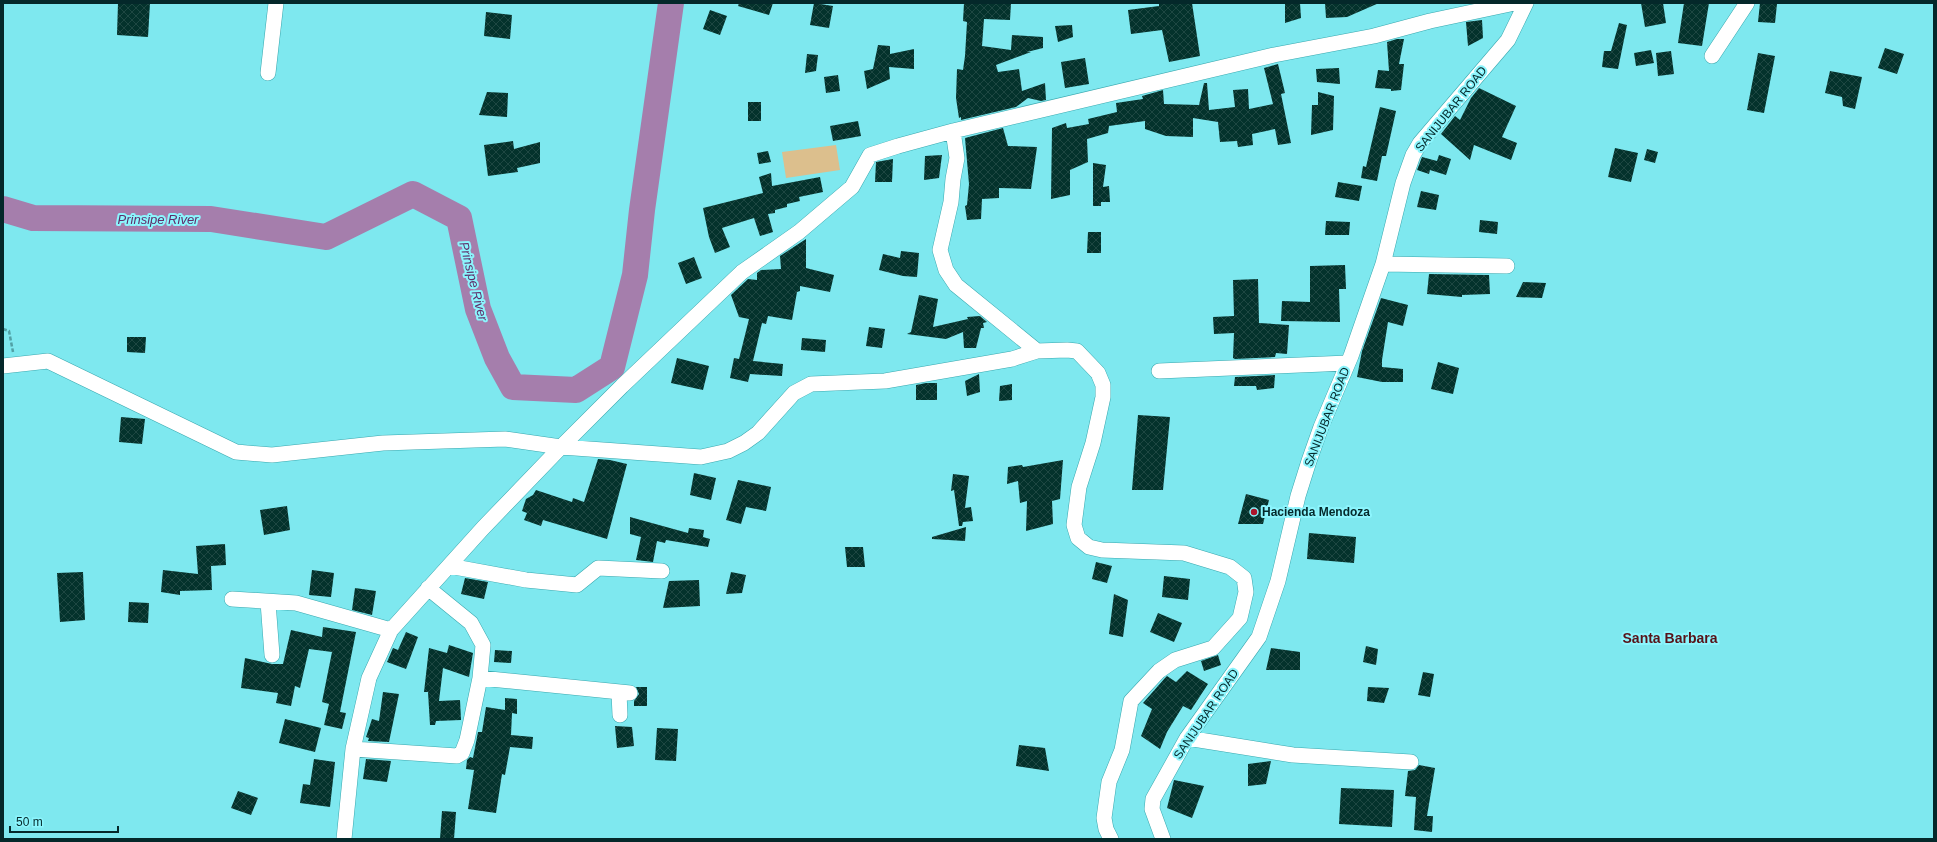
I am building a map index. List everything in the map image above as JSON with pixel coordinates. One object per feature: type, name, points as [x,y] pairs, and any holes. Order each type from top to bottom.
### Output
[{"type":"street","points":[[268,73],[276,3]]},
{"type":"street","points":[[344,839],[353,749],[369,678],[391,630],[483,528],[561,447],[742,272],[799,232],[852,186],[870,155],[953,131],[1274,55],[1374,36],[1430,21],[1515,3]]},
{"type":"street","name":"SANIJUBAR ROAD","points":[[1163,839],[1152,810],[1153,799],[1187,738],[1259,637],[1278,581],[1298,496],[1309,461],[1321,427],[1348,363],[1383,264],[1403,182],[1413,155],[1420,143],[1508,40],[1526,3]]},
{"type":"street","points":[[1712,56],[1747,3]]},
{"type":"street","points":[[953,131],[957,158],[951,202],[940,250],[946,270],[956,284],[1037,351]]},
{"type":"street","points":[[1383,264],[1507,266]]},
{"type":"street","points":[[9,365],[48,361],[236,452],[272,455],[384,443],[505,439],[561,447],[701,457],[728,451],[744,443],[758,433],[794,392],[811,384],[885,381],[1012,359],[1037,351],[1067,350],[1077,352],[1098,373],[1103,385],[1103,397],[1093,443],[1079,487],[1074,525],[1078,538],[1089,547],[1102,550],[1184,553],[1230,567],[1244,578],[1246,592],[1240,618],[1213,648],[1175,660],[1158,671],[1131,701],[1122,750],[1109,782],[1104,818],[1106,829],[1111,839]]},
{"type":"street","points":[[1159,370],[1348,363]]},
{"type":"street","points":[[449,566],[526,580],[577,585],[598,568],[662,571]]},
{"type":"street","points":[[353,749],[457,756],[462,753],[467,740],[480,678],[483,645],[478,633],[471,623],[428,588]]},
{"type":"street","points":[[232,599],[304,604],[391,630]]},
{"type":"street","points":[[268,602],[272,655]]},
{"type":"street","points":[[480,678],[624,693],[620,715]]},
{"type":"street","points":[[1187,738],[1293,755],[1411,762]]},
{"type":"path","points":[[3,329],[9,331],[9,365]]},
{"type":"shaded area","points":[[836,145],[840,170],[786,178],[782,152]]},
{"type":"building","points":[[118,3],[150,3],[148,37],[117,35]]},
{"type":"building","points":[[739,3],[773,3],[769,15],[738,6]]},
{"type":"building","points":[[814,3],[833,6],[829,28],[810,25]]},
{"type":"building","points":[[964,3],[1011,3],[1010,20],[984,19],[982,46],[1011,50],[1012,35],[1043,37],[1043,48],[1027,52],[1031,52],[996,65],[998,72],[1019,69],[1022,91],[1045,83],[1046,100],[1041,101],[1028,98],[1016,107],[961,120],[961,117],[959,118],[956,98],[957,69],[963,70],[965,56],[967,22],[963,21]]},
{"type":"building","points":[[1159,3],[1192,3],[1200,56],[1169,62],[1162,30],[1131,34],[1128,10],[1159,6]]},
{"type":"building","points":[[1285,3],[1300,3],[1301,18],[1285,23]]},
{"type":"building","points":[[1325,3],[1379,3],[1347,17],[1326,18]]},
{"type":"building","points":[[1641,3],[1663,3],[1666,23],[1645,27]]},
{"type":"building","points":[[1684,3],[1709,3],[1702,46],[1678,43]]},
{"type":"building","points":[[1760,3],[1777,4],[1775,23],[1758,22]]},
{"type":"building","points":[[710,10],[727,16],[720,35],[703,29]]},
{"type":"building","points":[[486,12],[512,15],[510,39],[484,36]]},
{"type":"building","points":[[1482,20],[1483,38],[1468,46],[1466,22]]},
{"type":"building","points":[[1619,23],[1627,25],[1618,69],[1602,67],[1604,51],[1611,51]]},
{"type":"building","points":[[1072,25],[1073,37],[1058,42],[1055,26]]},
{"type":"building","points":[[1397,39],[1404,39],[1399,64],[1404,64],[1401,90],[1391,91],[1391,89],[1375,88],[1378,70],[1389,71],[1387,42]]},
{"type":"building","points":[[878,45],[890,46],[890,54],[914,49],[914,69],[889,67],[890,79],[867,89],[864,71],[873,69]]},
{"type":"building","points":[[1885,48],[1904,54],[1897,74],[1878,68]]},
{"type":"building","points":[[1651,50],[1654,63],[1636,66],[1634,53]]},
{"type":"building","points":[[1671,51],[1674,74],[1658,76],[1656,53]]},
{"type":"building","points":[[1758,53],[1775,56],[1764,113],[1747,110]]},
{"type":"building","points":[[807,54],[818,55],[816,71],[805,73]]},
{"type":"building","points":[[1085,58],[1089,84],[1065,88],[1061,62]]},
{"type":"building","points":[[1278,64],[1285,93],[1281,94],[1291,143],[1278,145],[1275,129],[1252,134],[1253,145],[1238,147],[1237,141],[1220,142],[1218,122],[1193,118],[1193,137],[1166,136],[1145,129],[1145,121],[1109,126],[1108,133],[1087,139],[1088,162],[1070,170],[1070,195],[1051,199],[1052,128],[1066,123],[1067,128],[1089,124],[1088,119],[1117,112],[1116,103],[1143,99],[1142,96],[1163,90],[1164,104],[1199,105],[1204,83],[1207,83],[1209,110],[1235,107],[1233,90],[1248,89],[1249,109],[1273,104],[1264,68]]},
{"type":"building","points":[[1339,68],[1340,84],[1317,82],[1316,69]]},
{"type":"building","points":[[1830,71],[1862,77],[1855,109],[1843,106],[1842,97],[1825,93]]},
{"type":"building","points":[[838,75],[840,91],[826,93],[824,77]]},
{"type":"building","points":[[1479,88],[1516,106],[1502,137],[1517,143],[1511,160],[1474,145],[1470,160],[1441,134],[1455,116],[1460,120],[1471,98]]},
{"type":"building","points":[[487,92],[508,93],[507,117],[479,115]]},
{"type":"building","points":[[1318,92],[1334,96],[1333,130],[1311,135],[1312,105],[1318,105]]},
{"type":"building","points":[[748,102],[761,102],[761,121],[748,121]]},
{"type":"building","points":[[1380,107],[1396,111],[1386,156],[1382,156],[1377,181],[1361,178],[1363,166],[1366,167]]},
{"type":"building","points":[[858,121],[861,136],[833,141],[830,126]]},
{"type":"building","points":[[1003,128],[1008,146],[1037,147],[1031,189],[999,188],[999,198],[982,199],[981,219],[967,220],[965,206],[967,205],[969,184],[965,138]]},
{"type":"building","points":[[513,141],[514,149],[540,142],[540,163],[517,168],[518,172],[488,176],[484,145]]},
{"type":"building","points":[[1615,148],[1638,153],[1631,182],[1608,177]]},
{"type":"building","points":[[1647,149],[1658,152],[1655,163],[1644,160]]},
{"type":"building","points":[[768,151],[771,162],[759,164],[757,153]]},
{"type":"building","points":[[942,155],[939,178],[924,180],[925,156]]},
{"type":"building","points":[[1439,155],[1451,159],[1446,175],[1430,170],[1429,174],[1417,170],[1422,157],[1437,161]]},
{"type":"building","points":[[893,159],[892,182],[875,182],[876,162]]},
{"type":"building","points":[[1093,163],[1106,165],[1103,187],[1109,186],[1110,202],[1101,202],[1101,206],[1093,206]]},
{"type":"building","points":[[771,173],[772,186],[820,177],[823,192],[799,197],[800,201],[787,204],[787,207],[775,210],[775,213],[768,214],[773,232],[760,236],[754,218],[722,228],[730,247],[715,253],[709,237],[703,208],[763,193],[759,177]]},
{"type":"building","points":[[1338,182],[1362,186],[1359,201],[1335,197]]},
{"type":"building","points":[[1421,191],[1439,195],[1436,210],[1417,207]]},
{"type":"building","points":[[1480,220],[1498,222],[1497,234],[1479,232]]},
{"type":"building","points":[[1326,221],[1350,222],[1349,235],[1325,235]]},
{"type":"building","points":[[1088,232],[1101,232],[1101,253],[1087,253]]},
{"type":"building","points":[[806,239],[806,268],[834,275],[830,292],[800,286],[800,291],[797,292],[792,320],[768,316],[766,324],[762,323],[753,361],[783,364],[782,376],[750,374],[748,382],[730,378],[734,358],[739,359],[749,319],[739,317],[731,295],[748,279],[757,280],[757,273],[761,270],[781,269],[780,256]]},
{"type":"building","points":[[901,251],[919,253],[917,277],[903,276],[879,270],[883,254],[900,258]]},
{"type":"building","points":[[694,257],[702,278],[686,284],[678,263]]},
{"type":"building","points":[[1345,265],[1346,289],[1339,289],[1340,322],[1281,321],[1282,301],[1310,302],[1310,266]]},
{"type":"building","points":[[1429,274],[1489,275],[1490,294],[1462,295],[1462,297],[1427,294]]},
{"type":"building","points":[[1258,279],[1259,323],[1289,325],[1287,354],[1276,353],[1275,357],[1235,359],[1233,358],[1234,333],[1214,334],[1213,317],[1234,316],[1233,280]]},
{"type":"building","points":[[1523,282],[1546,283],[1542,298],[1516,297]]},
{"type":"building","points":[[919,295],[938,299],[933,327],[968,319],[967,317],[980,316],[987,322],[983,323],[984,328],[981,328],[976,348],[964,348],[963,332],[946,339],[907,334],[911,332]]},
{"type":"building","points":[[1381,298],[1408,305],[1403,326],[1388,322],[1382,360],[1382,367],[1403,369],[1403,382],[1382,382],[1357,377],[1362,351]]},
{"type":"building","points":[[869,327],[885,329],[882,348],[866,346]]},
{"type":"building","points":[[127,337],[146,337],[145,353],[127,352]]},
{"type":"building","points":[[802,338],[826,340],[825,352],[801,350]]},
{"type":"building","points":[[677,358],[709,366],[703,390],[671,383]]},
{"type":"building","points":[[1438,362],[1459,368],[1453,394],[1431,389]]},
{"type":"building","points":[[979,374],[980,392],[967,396],[965,381]]},
{"type":"building","points":[[1275,375],[1274,388],[1257,390],[1256,386],[1234,386],[1235,377]]},
{"type":"building","points":[[937,383],[937,400],[916,400],[916,385]]},
{"type":"building","points":[[1012,384],[1012,400],[999,401],[1000,386]]},
{"type":"building","points":[[1138,415],[1170,417],[1163,490],[1132,490]]},
{"type":"building","points":[[121,417],[145,419],[142,444],[119,442]]},
{"type":"building","points":[[598,459],[627,464],[607,539],[543,520],[541,526],[524,520],[527,513],[522,511],[526,499],[533,495],[536,490],[572,502],[573,498],[584,502]]},
{"type":"building","points":[[1063,460],[1060,499],[1052,501],[1053,524],[1026,531],[1027,501],[1020,503],[1018,481],[1007,484],[1008,467],[1022,465],[1023,467]]},
{"type":"building","points":[[694,473],[716,478],[711,500],[690,495]]},
{"type":"building","points":[[953,474],[969,476],[965,508],[971,507],[973,521],[963,522],[962,526],[959,526],[954,490],[951,491]]},
{"type":"building","points":[[738,480],[771,487],[766,511],[746,507],[741,524],[726,520]]},
{"type":"building","name":"Hacienda Mendoza","points":[[1246,494],[1269,500],[1263,524],[1238,524]]},
{"type":"building","points":[[287,506],[290,530],[264,535],[260,510]]},
{"type":"building","points":[[630,517],[688,533],[689,528],[704,530],[703,537],[710,539],[708,547],[666,540],[665,543],[657,541],[653,562],[636,560],[641,537],[630,534]]},
{"type":"building","points":[[966,527],[965,541],[932,539],[932,537]]},
{"type":"building","points":[[1309,533],[1356,537],[1354,563],[1307,559]]},
{"type":"building","points":[[225,544],[226,565],[211,566],[212,590],[180,591],[180,595],[161,592],[163,570],[198,574],[196,546]]},
{"type":"building","points":[[845,547],[863,547],[865,567],[847,567]]},
{"type":"building","points":[[1096,562],[1112,566],[1107,583],[1092,579]]},
{"type":"building","points":[[312,570],[334,573],[331,597],[309,595]]},
{"type":"building","points":[[83,572],[85,620],[60,622],[57,573]]},
{"type":"building","points":[[731,572],[746,575],[742,593],[726,594]]},
{"type":"building","points":[[1164,576],[1190,579],[1188,600],[1162,597]]},
{"type":"building","points":[[465,578],[488,582],[484,599],[461,594]]},
{"type":"building","points":[[699,580],[700,606],[663,608],[669,581]]},
{"type":"building","points":[[355,588],[376,591],[372,615],[352,610]]},
{"type":"building","points":[[1114,594],[1128,600],[1123,637],[1109,634]]},
{"type":"building","points":[[129,602],[149,603],[148,623],[128,622]]},
{"type":"building","points":[[1158,613],[1182,623],[1174,642],[1150,632]]},
{"type":"building","points":[[323,627],[356,632],[340,712],[346,713],[342,729],[324,725],[329,704],[322,702],[332,652],[309,649],[300,688],[295,686],[291,706],[276,703],[278,693],[241,688],[245,658],[272,664],[283,664],[291,630],[322,637]]},
{"type":"building","points":[[406,632],[418,637],[406,669],[387,662],[393,648],[398,650]]},
{"type":"building","points":[[449,645],[473,653],[469,677],[443,668],[439,701],[460,700],[461,720],[436,721],[435,725],[430,725],[428,692],[424,692],[429,648],[447,653]]},
{"type":"building","points":[[1366,646],[1378,649],[1376,665],[1363,662]]},
{"type":"building","points":[[1271,648],[1300,652],[1300,670],[1266,670]]},
{"type":"building","points":[[495,650],[512,651],[511,663],[494,662]]},
{"type":"building","points":[[1218,655],[1221,665],[1204,671],[1201,661]]},
{"type":"building","points":[[1187,671],[1208,684],[1191,710],[1183,706],[1167,732],[1160,749],[1141,736],[1152,709],[1143,703],[1167,676],[1176,682]]},
{"type":"building","points":[[1423,672],[1434,674],[1430,697],[1418,695]]},
{"type":"building","points":[[636,687],[647,687],[647,706],[634,706],[634,701],[639,694]]},
{"type":"building","points":[[1368,687],[1389,688],[1384,703],[1367,701]]},
{"type":"building","points":[[383,692],[399,694],[389,742],[368,741],[369,738],[366,737],[372,719],[379,721]]},
{"type":"building","points":[[505,698],[517,699],[517,714],[512,713],[511,735],[533,737],[532,749],[510,747],[505,775],[502,774],[496,813],[468,809],[474,770],[466,769],[467,760],[470,757],[473,758],[478,732],[482,732],[486,707],[505,710]]},
{"type":"building","points":[[285,719],[321,728],[315,752],[279,743]]},
{"type":"building","points":[[615,726],[632,727],[634,746],[617,748]]},
{"type":"building","points":[[657,728],[678,729],[676,761],[655,760]]},
{"type":"building","points":[[1019,745],[1045,748],[1049,771],[1016,766]]},
{"type":"building","points":[[314,759],[335,762],[330,807],[300,803],[303,784],[310,785]]},
{"type":"building","points":[[366,759],[391,761],[387,782],[363,779]]},
{"type":"building","points":[[1271,761],[1266,784],[1248,786],[1248,764]]},
{"type":"building","points":[[1419,765],[1435,768],[1427,816],[1433,816],[1432,832],[1414,830],[1416,797],[1405,796],[1408,771],[1415,770]]},
{"type":"building","points":[[1174,780],[1204,786],[1192,818],[1167,808]]},
{"type":"building","points":[[1341,788],[1394,790],[1392,827],[1339,824]]},
{"type":"building","points":[[238,791],[258,798],[251,815],[231,808]]},
{"type":"building","points":[[442,811],[456,812],[454,839],[440,839]]},
{"type":"waterway","name":"Prinsipe River","points":[[3,209],[33,218],[211,219],[326,237],[413,194],[459,218],[478,309],[497,358],[513,387],[576,390],[612,367],[635,275],[642,210],[671,3]]},
{"type":"place","name":"Hacienda Mendoza","points":[[1254,512]]},
{"type":"district","name":"Santa Barbara","points":[[1670,638]]}]
